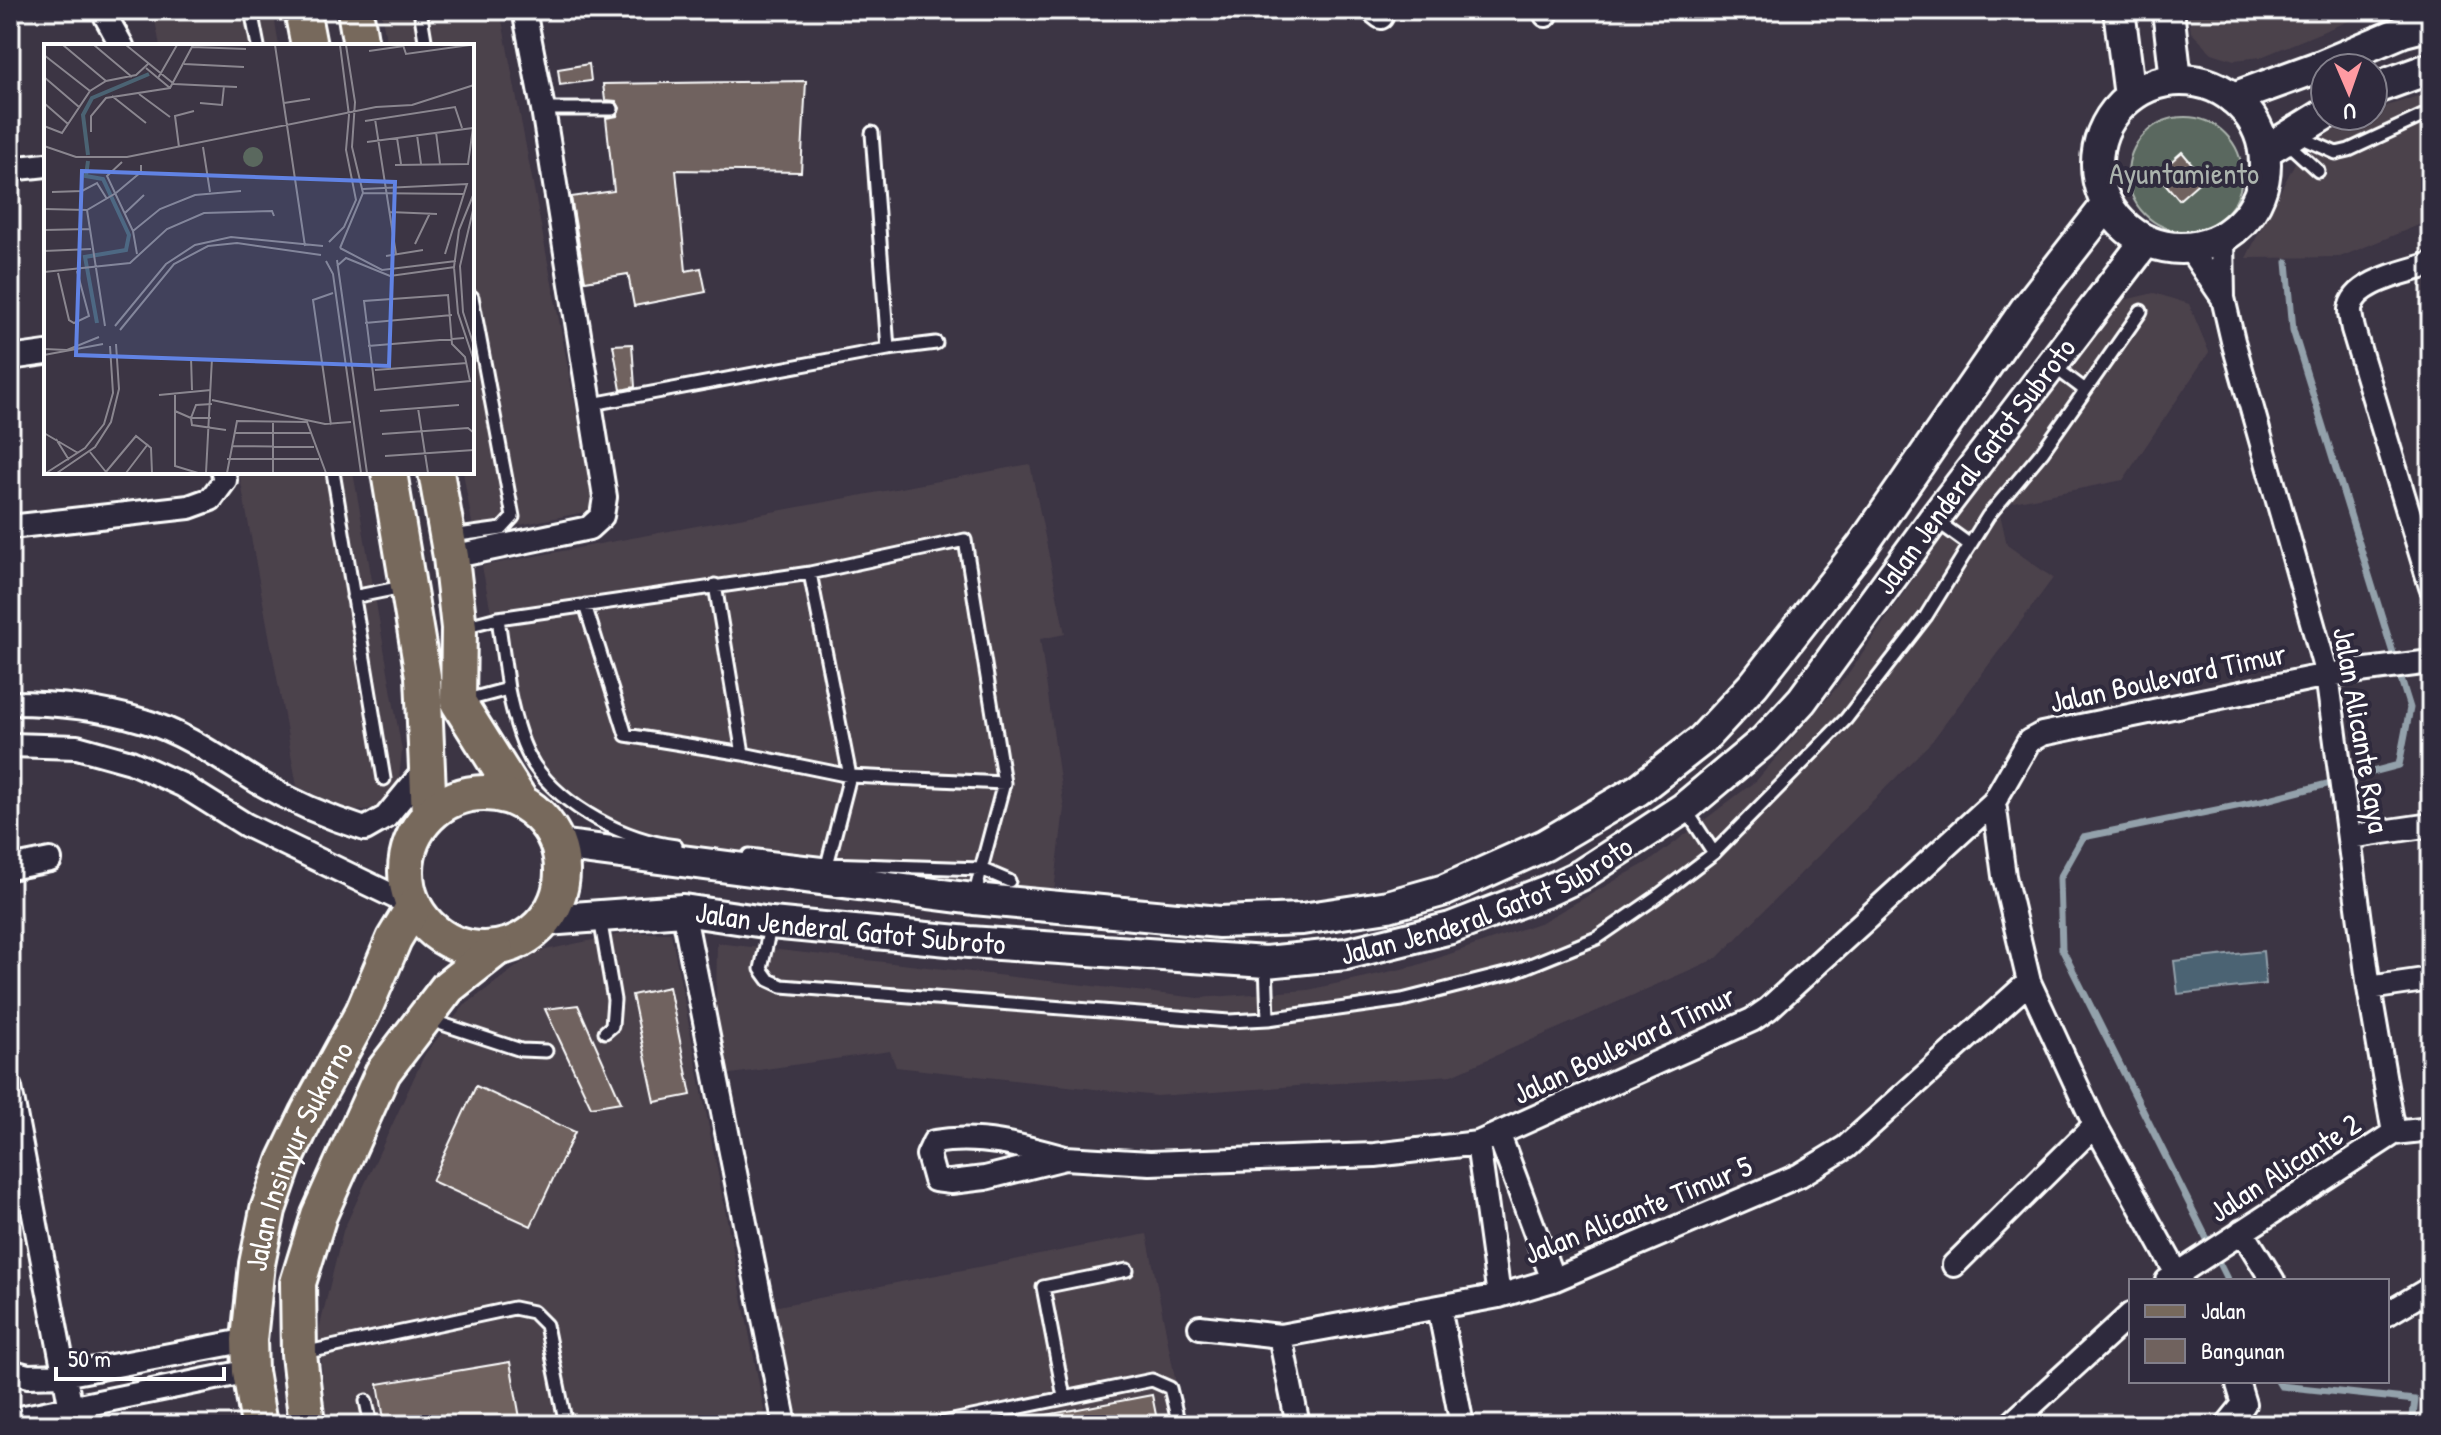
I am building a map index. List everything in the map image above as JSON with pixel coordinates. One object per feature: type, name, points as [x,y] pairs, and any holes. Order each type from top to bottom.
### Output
[{"type":"main road","points":[[302,10],[309,44]]},
{"type":"main road","points":[[355,10],[361,44]]},
{"type":"main road","points":[[389,474],[423,676],[429,815]]},
{"type":"main road","points":[[436,474],[459,628],[458,702],[521,802]]},
{"type":"main road","points":[[473,794],[502,795],[521,802],[537,813],[559,845],[563,864],[562,884],[546,920],[515,943],[496,949],[457,945],[432,929],[414,906],[407,888],[406,868],[409,849],[429,815],[445,803],[473,794]]},
{"type":"main road","name":"Jalan Insinyur Sukarno","points":[[259,1425],[250,1356],[259,1250],[268,1210],[285,1161],[308,1113],[363,1012],[394,939],[414,906]]},
{"type":"main road","name":"Jalan Insinyur Sukarno","points":[[307,1425],[299,1354],[298,1283],[319,1215],[383,1072],[448,987],[496,949]]},
{"type":"street","points":[[106,10],[106,17],[121,44]]},
{"type":"street","points":[[449,547],[589,528],[602,516],[605,497],[543,109],[524,10]]},
{"type":"street","points":[[2119,10],[2130,96]]},
{"type":"street","points":[[2168,10],[2176,80]]},
{"type":"street","points":[[2233,98],[2404,31],[2431,24]]},
{"type":"street","points":[[2389,83],[2431,68]]},
{"type":"street","points":[[2280,142],[2254,121],[2233,98],[2206,84],[2176,80],[2152,84],[2130,96],[2104,127],[2095,167],[2106,206],[2123,227],[2146,241],[2167,248],[2189,248],[2222,238],[2248,216],[2280,142],[2309,124]]},
{"type":"street","points":[[10,169],[44,165]]},
{"type":"street","name":"Jalan Jenderal Gatot Subroto","points":[[559,845],[825,872],[974,899],[1219,922],[1302,919],[1388,906],[1445,890],[1545,845],[1638,790],[1702,740],[1754,684],[1862,546],[2025,310],[2106,206]]},
{"type":"street","name":"Jalan Alicante Raya","points":[[2222,238],[2223,298],[2327,675],[2369,988],[2394,1133]]},
{"type":"street","name":"Jalan Jenderal Gatot Subroto","points":[[546,920],[683,910],[771,923],[969,942],[1266,962],[1346,954],[1451,928],[1547,891],[1581,875],[1684,808],[1765,740],[1802,700],[1934,519],[2146,241]]},
{"type":"street","name":"Jalan Alicante Raya","points":[[2189,248],[2223,298]]},
{"type":"street","points":[[2431,264],[2368,285],[2356,296],[2350,309],[2353,329],[2431,587]]},
{"type":"street","points":[[10,358],[44,353]]},
{"type":"street","points":[[10,527],[189,507],[211,499],[225,480],[224,474]]},
{"type":"street","name":"Jalan Boulevard Timur","points":[[1065,1158],[985,1178],[951,1182],[935,1180],[928,1155],[934,1142],[951,1139],[1008,1142],[1065,1158],[1150,1163],[1345,1156],[1488,1139],[1752,1020],[1768,1009],[1994,802],[2029,741],[2042,734],[2327,675],[2429,662]]},
{"type":"street","points":[[10,703],[83,708],[146,721],[204,748],[259,783],[316,813],[365,829],[386,817],[427,767]]},
{"type":"street","points":[[10,745],[77,747],[131,762],[182,785],[246,825],[414,906]]},
{"type":"street","points":[[1994,802],[2004,876],[2029,982],[2095,1125],[2178,1275]]},
{"type":"street","points":[[2348,827],[2431,825]]},
{"type":"street","points":[[1530,850],[1547,891]]},
{"type":"street","points":[[10,868],[50,860]]},
{"type":"street","points":[[969,942],[974,899]]},
{"type":"street","points":[[683,910],[785,1425]]},
{"type":"street","points":[[2369,988],[2431,979]]},
{"type":"street","name":"Jalan Alicante Timur 5","points":[[1200,1327],[1280,1336],[1499,1296],[1553,1280],[1824,1162],[1846,1147],[2029,982]]},
{"type":"street","points":[[10,1088],[21,1203],[72,1416]]},
{"type":"street","points":[[1954,1265],[2095,1125]]},
{"type":"street","name":"Jalan Alicante 2","points":[[2178,1275],[2394,1133],[2431,1129]]},
{"type":"street","points":[[1488,1139],[1553,1280]]},
{"type":"street","points":[[1488,1139],[1499,1296]]},
{"type":"street","points":[[2239,1234],[2272,1279]]},
{"type":"street","points":[[2389,1313],[2431,1288]]},
{"type":"street","points":[[1439,1307],[1462,1425]]},
{"type":"street","points":[[2010,1425],[2129,1316]]},
{"type":"street","points":[[1280,1336],[1298,1425]]},
{"type":"street","points":[[10,1371],[28,1376],[64,1375],[123,1364],[250,1356]]},
{"type":"street","points":[[10,1420],[72,1416],[250,1356]]},
{"type":"street","points":[[2227,1425],[2244,1404],[2238,1383]]},
{"type":"lane","points":[[251,10],[258,44]]},
{"type":"lane","points":[[420,10],[426,44]]},
{"type":"lane","points":[[543,109],[612,109]]},
{"type":"lane","points":[[2280,142],[2336,153],[2431,112]]},
{"type":"lane","points":[[872,133],[888,349]]},
{"type":"lane","points":[[2280,142],[2318,171]]},
{"type":"lane","points":[[449,547],[502,529],[513,517],[474,308]]},
{"type":"lane","points":[[771,923],[761,969],[769,980],[782,986],[1229,1021],[1268,1019],[1402,1000],[1513,972],[1597,938],[1714,853],[1846,719],[1926,616],[1988,516],[2042,452],[2141,311]]},
{"type":"lane","points":[[592,404],[888,349],[936,343]]},
{"type":"lane","points":[[2051,365],[2085,390]]},
{"type":"lane","points":[[333,474],[384,779]]},
{"type":"lane","points":[[1934,519],[1970,545]]},
{"type":"lane","points":[[459,628],[498,618],[810,573],[965,540],[1004,783],[974,899]]},
{"type":"lane","points":[[810,573],[850,776],[825,872]]},
{"type":"lane","points":[[715,585],[743,754]]},
{"type":"lane","points":[[353,597],[408,586]]},
{"type":"lane","points":[[585,605],[626,735],[850,776],[1004,783]]},
{"type":"lane","points":[[498,618],[514,719],[534,764],[558,790],[607,827],[670,846],[685,847]]},
{"type":"lane","points":[[458,702],[508,689]]},
{"type":"lane","points":[[1684,808],[1714,853]]},
{"type":"lane","points":[[732,853],[825,872],[981,869],[1009,881]]},
{"type":"lane","points":[[599,914],[614,1000],[612,1026],[605,1032]]},
{"type":"lane","points":[[1266,962],[1268,1019]]},
{"type":"lane","points":[[422,1018],[521,1050],[546,1051]]},
{"type":"lane","points":[[1064,1397],[1043,1287],[1127,1270]]},
{"type":"lane","points":[[299,1354],[514,1308],[533,1312],[546,1325],[566,1425]]},
{"type":"lane","points":[[933,1425],[1152,1380],[1170,1388],[1179,1425]]},
{"type":"lane","points":[[366,1401],[371,1425]]},
{"type":"shaded area","points":[[153,10],[273,10],[279,44],[160,44]]},
{"type":"shaded area","points":[[381,10],[500,10],[595,510],[474,534],[463,474],[474,474],[474,44],[387,44]]},
{"type":"shaded area","points":[[2188,10],[2375,10],[2261,57],[2234,60],[2212,53],[2191,32]]},
{"type":"shaded area","points":[[2431,92],[2431,220],[2340,257],[2246,258],[2300,153],[2331,132],[2389,132],[2389,105]]},
{"type":"shaded area","points":[[2154,293],[2189,304],[2209,352],[2123,480],[1998,505],[2007,545],[2053,578],[1932,741],[1717,958],[1452,1075],[1157,1096],[896,1067],[890,1051],[724,1075],[716,1005],[717,943],[1198,998],[1308,990],[1415,966],[1542,922],[1653,859],[1757,780],[1850,672],[2099,306]]},
{"type":"shaded area","points":[[1030,464],[1065,634],[1040,639],[1064,808],[1054,891],[635,846],[582,818],[540,785],[514,729],[482,566]]},
{"type":"shaded area","points":[[239,474],[353,474],[402,751],[398,787],[376,808],[350,812],[297,786]]},
{"type":"shaded area","points":[[626,933],[671,933],[767,1425],[326,1425],[319,1330],[343,1231],[425,1054],[464,1006],[536,952]]},
{"type":"shaded area","points":[[1147,1234],[1184,1425],[796,1425],[773,1307]]},
{"type":"green space","name":"Ayuntamiento","points":[[2185,117],[2207,121],[2226,133],[2238,152],[2242,174],[2238,196],[2226,215],[2207,227],[2185,231],[2163,227],[2144,215],[2132,196],[2128,174],[2132,152],[2144,133],[2163,121]]},
{"type":"water","points":[[2263,951],[2266,984],[2178,994],[2174,961]]},
{"type":"building","points":[[589,64],[591,81],[560,85],[558,69]]},
{"type":"building","points":[[806,81],[801,172],[676,170],[686,271],[701,268],[706,292],[634,306],[628,274],[585,281],[571,197],[614,191],[606,118],[617,116],[620,108],[616,101],[605,100],[603,84]]},
{"type":"building","points":[[2182,152],[2204,178],[2179,200],[2157,174]]},
{"type":"building","points":[[632,344],[635,387],[621,390],[613,345]]},
{"type":"building","points":[[669,987],[691,1095],[655,1102],[632,995]]},
{"type":"building","points":[[578,1005],[621,1102],[591,1107],[545,1009]]},
{"type":"building","points":[[476,1086],[575,1132],[531,1226],[432,1181]]},
{"type":"building","points":[[510,1362],[520,1418],[478,1425],[385,1425],[378,1384]]},
{"type":"building","points":[[1152,1395],[1158,1425],[1041,1425],[1041,1416]]},
{"type":"waterway","points":[[2227,1279],[2062,949],[2060,878],[2083,837],[2266,800],[2399,765],[2410,708],[2293,330],[2287,262]]},
{"type":"waterway","points":[[2279,1383],[2281,1386],[2415,1400],[2412,1425]]}]
